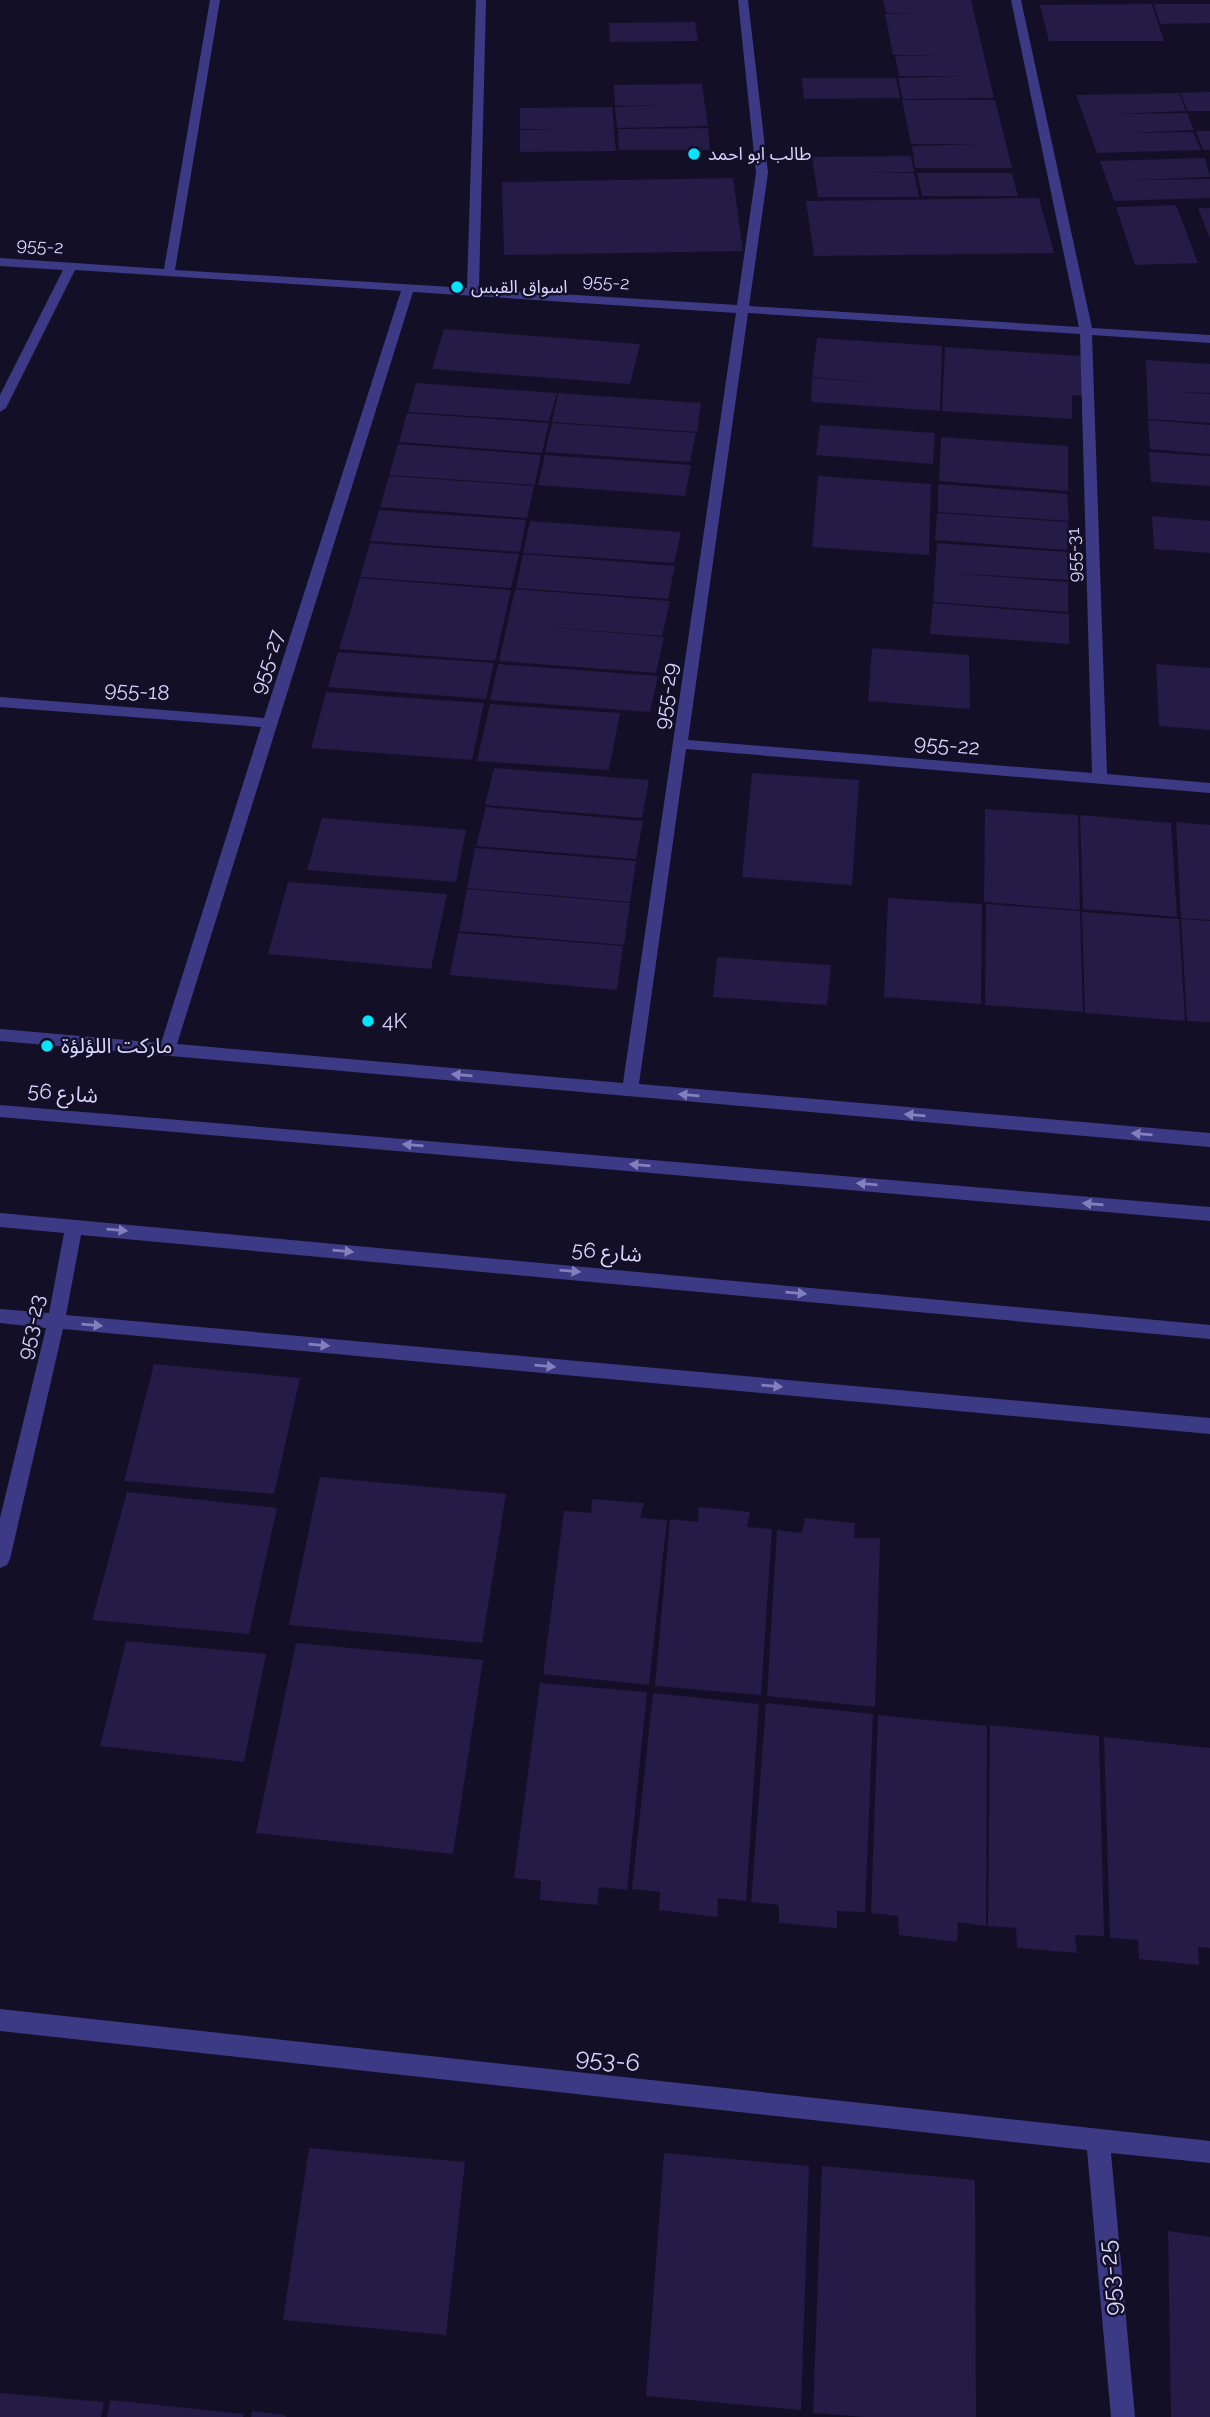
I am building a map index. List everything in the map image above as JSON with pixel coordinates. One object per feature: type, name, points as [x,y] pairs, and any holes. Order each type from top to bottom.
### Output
[{"type":"street","points":[[169,272],[215,0]]},
{"type":"street","points":[[473,291],[481,0]]},
{"type":"street","name":"955-29","points":[[631,1090],[762,173],[743,0]]},
{"type":"street","name":"955-31","points":[[1016,0],[1086,330],[1100,779]]},
{"type":"street","name":"955-2","points":[[0,261],[1210,338]]},
{"type":"street","points":[[0,408],[71,266]]},
{"type":"street","name":"955-27","points":[[167,1049],[408,287]]},
{"type":"street","name":"955-18","points":[[0,702],[270,723]]},
{"type":"street","name":"955-22","points":[[680,744],[1210,789]]},
{"type":"street","points":[[0,1035],[1210,1140]]},
{"type":"street","name":"شارع 56","points":[[0,1111],[1210,1214]]},
{"type":"street","name":"شارع 56","points":[[0,1220],[1210,1332]]},
{"type":"street","name":"953-23","points":[[0,1559],[56,1322],[74,1226]]},
{"type":"street","points":[[0,1316],[1210,1426]]},
{"type":"street","name":"953-6","points":[[0,2020],[1210,2152]]},
{"type":"street","name":"953-25","points":[[1098,2140],[1123,2417]]},
{"type":"building","points":[[883,0],[971,0],[994,98],[903,99],[898,78],[962,76],[899,76],[895,56],[936,55],[893,55],[885,14],[914,13],[886,13]]},
{"type":"building","points":[[1152,4],[1164,41],[1049,41],[1040,5]]},
{"type":"building","points":[[1154,4],[1210,4],[1210,23],[1160,24]]},
{"type":"building","points":[[695,22],[698,41],[610,42],[609,23]]},
{"type":"building","points":[[802,78],[896,78],[900,98],[804,99]]},
{"type":"building","points":[[702,84],[708,126],[617,128],[615,107],[660,105],[615,106],[614,85]]},
{"type":"building","points":[[1210,92],[1210,111],[1188,111],[1180,93]]},
{"type":"building","points":[[1179,93],[1186,111],[1115,114],[1187,113],[1194,130],[1128,133],[1193,132],[1201,150],[1097,153],[1076,95]]},
{"type":"building","points":[[902,100],[995,100],[1012,168],[915,168],[912,146],[978,144],[911,144]]},
{"type":"building","points":[[612,107],[616,151],[520,152],[520,130],[559,130],[520,129],[520,108]]},
{"type":"building","points":[[708,128],[710,150],[619,150],[618,129]]},
{"type":"building","points":[[1196,131],[1210,131],[1210,150],[1203,150]]},
{"type":"building","points":[[911,156],[914,172],[866,173],[914,173],[919,197],[818,197],[812,157]]},
{"type":"building","points":[[1205,158],[1210,177],[1129,180],[1210,179],[1210,198],[1114,201],[1100,161]]},
{"type":"building","points":[[917,173],[1012,173],[1018,196],[922,196]]},
{"type":"building","points":[[733,178],[743,251],[504,255],[502,182]]},
{"type":"building","points":[[1039,198],[1054,253],[814,256],[806,201]]},
{"type":"building","points":[[1176,205],[1198,263],[1135,265],[1116,207]]},
{"type":"building","points":[[1198,208],[1210,208],[1210,239]]},
{"type":"building","points":[[444,329],[640,344],[630,384],[432,369]]},
{"type":"building","points":[[817,338],[942,346],[940,411],[811,402],[812,378],[876,383],[812,377]]},
{"type":"building","points":[[945,347],[1082,356],[1082,396],[1072,395],[1072,419],[942,411]]},
{"type":"building","points":[[1146,360],[1210,364],[1210,393],[1179,392],[1210,394],[1210,423],[1148,419]]},
{"type":"building","points":[[416,383],[557,393],[549,421],[408,412]]},
{"type":"building","points":[[558,393],[701,403],[697,432],[552,422]]},
{"type":"building","points":[[407,413],[549,423],[542,453],[399,442]]},
{"type":"building","points":[[1148,420],[1210,425],[1210,454],[1150,449]]},
{"type":"building","points":[[552,423],[696,433],[690,462],[545,452]]},
{"type":"building","points":[[820,425],[935,433],[933,464],[816,455]]},
{"type":"building","points":[[941,437],[1068,446],[1068,491],[939,481]]},
{"type":"building","points":[[398,444],[541,455],[535,485],[389,475]]},
{"type":"building","points":[[1149,452],[1210,456],[1210,486],[1151,482]]},
{"type":"building","points":[[545,455],[691,465],[685,496],[538,485]]},
{"type":"building","points":[[389,476],[534,486],[527,518],[380,507]]},
{"type":"building","points":[[818,476],[931,484],[929,555],[812,547]]},
{"type":"building","points":[[938,484],[1067,494],[1069,521],[938,512]]},
{"type":"building","points":[[379,510],[526,520],[520,552],[370,541]]},
{"type":"building","points":[[937,513],[1068,522],[1067,550],[935,540]]},
{"type":"building","points":[[1152,516],[1210,521],[1210,553],[1154,549]]},
{"type":"building","points":[[530,521],[681,532],[674,563],[523,553]]},
{"type":"building","points":[[370,543],[519,554],[511,588],[360,577]]},
{"type":"building","points":[[937,543],[1067,552],[1068,580],[949,573],[1068,582],[1068,612],[933,602]]},
{"type":"building","points":[[523,554],[675,566],[668,599],[516,588]]},
{"type":"building","points":[[360,578],[511,590],[495,661],[339,649]]},
{"type":"building","points":[[515,589],[670,601],[662,636],[532,626],[664,637],[656,673],[499,661]]},
{"type":"building","points":[[933,603],[1069,614],[1069,644],[930,634]]},
{"type":"building","points":[[872,648],[969,655],[970,709],[868,701]]},
{"type":"building","points":[[338,652],[494,663],[486,699],[328,687]]},
{"type":"building","points":[[498,664],[658,676],[650,712],[490,700]]},
{"type":"building","points":[[1156,664],[1210,668],[1210,730],[1159,726]]},
{"type":"building","points":[[326,692],[484,703],[472,760],[311,748]]},
{"type":"building","points":[[490,704],[620,713],[609,770],[477,761]]},
{"type":"building","points":[[494,768],[649,780],[642,818],[485,805]]},
{"type":"building","points":[[752,773],[859,780],[852,885],[742,877]]},
{"type":"building","points":[[486,807],[643,821],[636,859],[476,846]]},
{"type":"building","points":[[985,809],[1078,815],[1080,910],[984,902]]},
{"type":"building","points":[[1080,815],[1171,823],[1177,917],[1083,909]]},
{"type":"building","points":[[322,818],[466,830],[456,882],[307,870]]},
{"type":"building","points":[[1176,822],[1210,825],[1210,920],[1181,918]]},
{"type":"building","points":[[475,848],[636,861],[630,902],[467,888]]},
{"type":"building","points":[[288,882],[447,894],[431,969],[268,954]]},
{"type":"building","points":[[467,889],[630,903],[624,945],[459,931]]},
{"type":"building","points":[[888,898],[982,904],[981,1004],[884,997]]},
{"type":"building","points":[[986,904],[1080,911],[1083,1012],[985,1005]]},
{"type":"building","points":[[1082,912],[1179,919],[1185,1021],[1085,1013]]},
{"type":"building","points":[[1181,919],[1210,921],[1210,1022],[1187,1021]]},
{"type":"building","points":[[458,933],[623,946],[617,990],[450,975]]},
{"type":"building","points":[[717,957],[831,965],[827,1005],[713,997]]},
{"type":"building","points":[[154,1364],[300,1378],[274,1494],[124,1481]]},
{"type":"building","points":[[320,1477],[506,1494],[482,1643],[289,1625]]},
{"type":"building","points":[[127,1492],[277,1508],[249,1634],[92,1620]]},
{"type":"building","points":[[592,1499],[644,1503],[640,1518],[667,1520],[649,1685],[543,1674],[564,1511],[591,1513]]},
{"type":"building","points":[[699,1507],[750,1512],[747,1527],[772,1529],[761,1695],[655,1686],[670,1519],[698,1522]]},
{"type":"building","points":[[805,1518],[855,1523],[854,1538],[880,1538],[875,1707],[767,1696],[777,1530],[802,1533]]},
{"type":"building","points":[[126,1641],[266,1654],[244,1762],[100,1746]]},
{"type":"building","points":[[296,1643],[483,1660],[453,1854],[256,1833]]},
{"type":"building","points":[[540,1683],[647,1692],[627,1890],[599,1887],[597,1905],[540,1900],[541,1881],[514,1878]]},
{"type":"building","points":[[653,1693],[759,1704],[746,1901],[718,1898],[717,1917],[659,1910],[660,1892],[632,1889]]},
{"type":"building","points":[[766,1703],[873,1714],[865,1912],[837,1911],[837,1928],[779,1923],[779,1905],[751,1902]]},
{"type":"building","points":[[878,1715],[987,1726],[986,1926],[958,1922],[957,1942],[899,1935],[898,1916],[871,1913]]},
{"type":"building","points":[[990,1725],[1099,1736],[1104,1936],[1075,1935],[1077,1953],[1017,1948],[1016,1928],[988,1926]]},
{"type":"building","points":[[1104,1737],[1210,1748],[1210,1948],[1198,1947],[1199,1965],[1139,1959],[1138,1940],[1110,1938]]},
{"type":"building","points":[[309,2148],[465,2162],[446,2335],[283,2320]]},
{"type":"building","points":[[664,2153],[809,2166],[801,2410],[646,2396]]},
{"type":"building","points":[[822,2166],[975,2180],[976,2417],[864,2417],[813,2413]]},
{"type":"building","points":[[1168,2231],[1210,2237],[1210,2417],[1171,2417]]},
{"type":"building","points":[[0,2393],[104,2402],[101,2417],[0,2417]]},
{"type":"building","points":[[110,2400],[244,2414],[243,2417],[107,2417]]},
{"type":"building","points":[[252,2411],[286,2415],[286,2417],[251,2417]]},
{"type":"place","name":"طالب ابو احمد","points":[[694,154]]},
{"type":"place","name":"اسواق القبس","points":[[457,287]]},
{"type":"place","name":"4K","points":[[368,1021]]},
{"type":"place","name":"ماركت اللؤلؤة","points":[[47,1046]]}]
